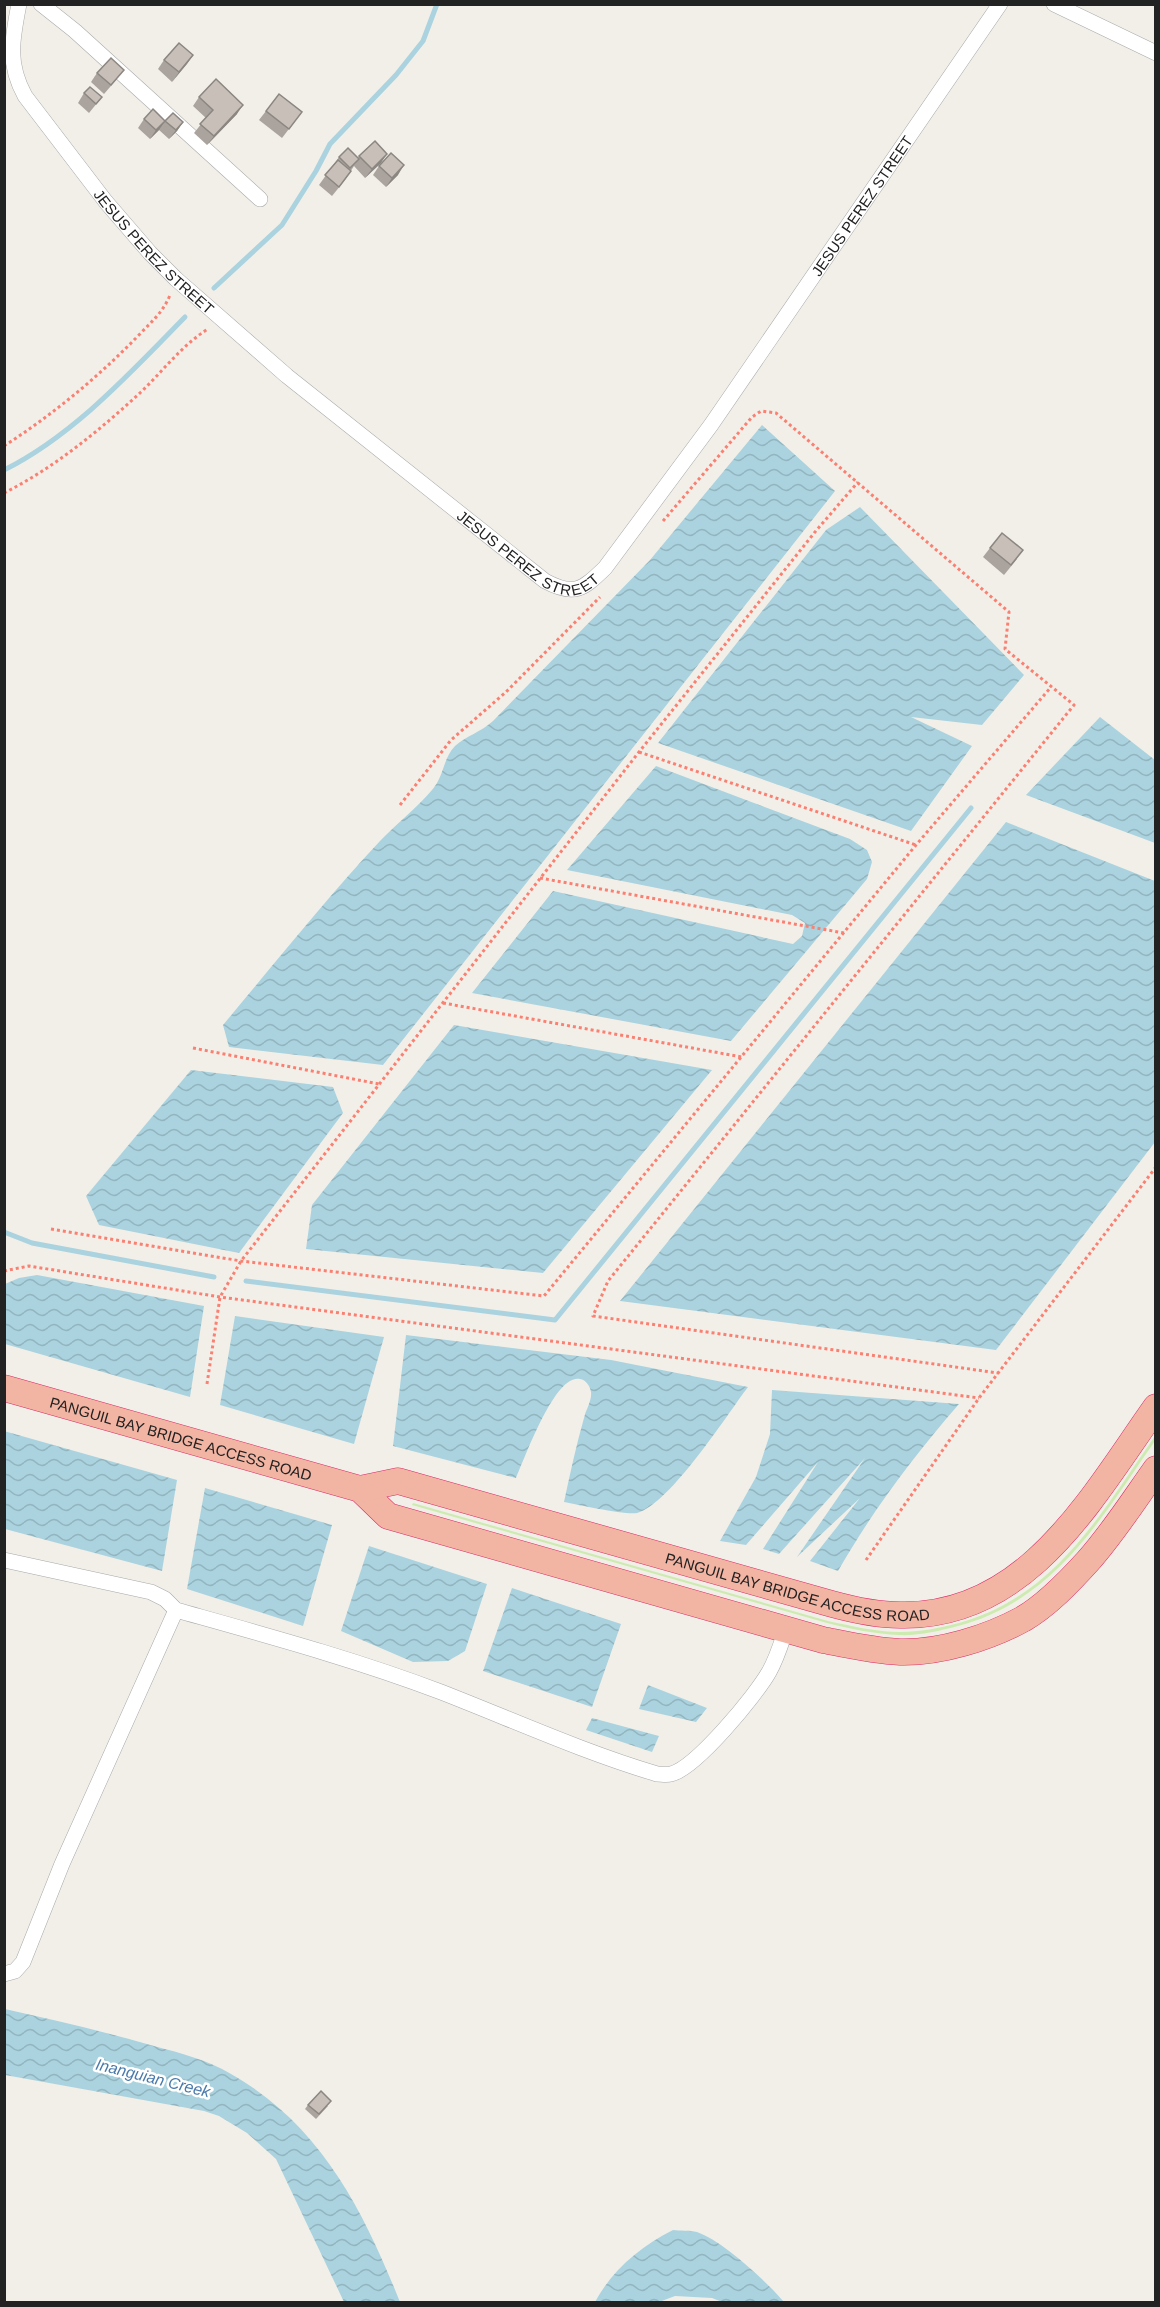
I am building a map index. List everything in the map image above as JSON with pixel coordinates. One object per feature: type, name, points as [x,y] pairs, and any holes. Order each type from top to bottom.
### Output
[{"type":"highway","name":"PANGUIL BAY BRIDGE ACCESS ROAD","points":[[4,1388],[360,1489],[398,1481],[832,1604],[866,1612],[901,1615],[936,1611],[970,1602],[1005,1587],[1033,1566],[1062,1537],[1155,1407]]},
{"type":"highway","name":"PANGUIL BAY BRIDGE ACCESS ROAD","points":[[360,1489],[388,1516],[786,1629],[860,1648],[902,1652],[942,1647],[982,1636],[1024,1618],[1057,1593],[1089,1560],[1155,1469]]},
{"type":"street","name":"JESUS PEREZ STREET","points":[[19,4],[11,51],[12,66],[25,96],[106,202],[150,253],[176,279],[287,376],[545,581],[559,589],[574,591],[588,584],[605,568],[711,426],[1000,4]]},
{"type":"street","points":[[42,4],[75,31],[260,199]]},
{"type":"street","points":[[1054,4],[1155,53]]},
{"type":"street","points":[[4,1560],[135,1587],[165,1599],[176,1610],[339,1656],[441,1692],[555,1739],[657,1774],[671,1774],[687,1766],[706,1749],[757,1691],[778,1654],[786,1629]]},
{"type":"street","points":[[4,1974],[15,1971],[23,1962],[62,1864],[176,1610]]},
{"type":"path","points":[[4,447],[58,409],[111,362],[165,308],[176,279]]},
{"type":"path","points":[[4,493],[27,482],[83,442],[140,393],[194,337],[222,320]]},
{"type":"path","points":[[663,521],[730,441],[761,411],[776,413],[1009,612],[1005,649],[1074,705],[608,1281],[593,1316],[998,1373]]},
{"type":"path","points":[[207,1384],[220,1297],[241,1261],[639,752],[807,541],[858,482]]},
{"type":"path","points":[[400,805],[450,740],[506,692],[603,593]]},
{"type":"path","points":[[51,1229],[241,1261],[544,1296],[916,845],[1051,687]]},
{"type":"path","points":[[639,752],[916,845]]},
{"type":"path","points":[[540,878],[844,933]]},
{"type":"path","points":[[443,1003],[742,1057]]},
{"type":"path","points":[[193,1048],[380,1084]]},
{"type":"path","points":[[866,1560],[979,1398],[1155,1167]]},
{"type":"path","points":[[4,1271],[29,1266],[220,1297],[979,1398]]},
{"type":"green space","points":[[1155,1436],[1155,1441],[1095,1527],[1049,1576],[1023,1597],[992,1614],[958,1626],[914,1635],[872,1632],[827,1623],[412,1505],[413,1503],[828,1621],[882,1631],[915,1631],[959,1623],[993,1610],[1023,1593],[1049,1572],[1095,1522]]},
{"type":"water","points":[[762,425],[835,491],[383,1065],[229,1047],[223,1025],[360,863],[386,834],[432,790],[455,746],[493,721],[650,560]]},
{"type":"water","points":[[860,507],[1024,675],[982,725],[911,717],[972,746],[911,831],[658,743],[826,530]]},
{"type":"water","points":[[1100,717],[1155,760],[1155,843],[1026,795]]},
{"type":"water","points":[[656,766],[850,839],[867,850],[872,862],[867,879],[731,1041],[472,993],[553,891],[793,944],[802,936],[805,923],[792,915],[567,870]]},
{"type":"water","points":[[1006,822],[1155,881],[1155,1142],[996,1350],[620,1301]]},
{"type":"water","points":[[454,1025],[712,1070],[543,1273],[306,1249],[312,1205]]},
{"type":"water","points":[[191,1070],[333,1087],[343,1113],[239,1253],[99,1225],[86,1196]]},
{"type":"water","points":[[37,1275],[204,1306],[190,1397],[5,1344],[5,1284],[19,1278]]},
{"type":"water","points":[[235,1316],[384,1337],[354,1444],[220,1405]]},
{"type":"water","points":[[406,1335],[611,1360],[748,1387],[697,1458],[665,1494],[637,1513],[613,1511],[564,1502],[578,1439],[591,1399],[590,1388],[580,1379],[570,1381],[551,1402],[516,1478],[393,1446]]},
{"type":"water","points":[[772,1390],[959,1404],[894,1484],[838,1571],[810,1561],[860,1498],[797,1557],[865,1458],[779,1554],[763,1549],[818,1462],[746,1545],[720,1541],[756,1477],[770,1434]]},
{"type":"water","points":[[4,1431],[177,1480],[162,1571],[5,1529]]},
{"type":"water","points":[[205,1488],[332,1525],[303,1626],[187,1589]]},
{"type":"water","points":[[369,1546],[487,1584],[465,1651],[448,1661],[413,1662],[341,1631]]},
{"type":"water","points":[[512,1588],[621,1624],[592,1707],[483,1671]]},
{"type":"water","points":[[648,1685],[707,1708],[696,1722],[639,1709]]},
{"type":"water","points":[[592,1718],[659,1736],[652,1752],[586,1730]]},
{"type":"water","name":"Inanguian Creek","points":[[5,2009],[99,2031],[194,2057],[222,2069],[263,2095],[290,2118],[314,2144],[335,2173],[371,2235],[400,2302],[344,2302],[276,2159],[247,2133],[219,2116],[204,2111],[5,2075]]},
{"type":"water","points":[[673,2230],[697,2232],[719,2244],[755,2273],[784,2302],[722,2302],[712,2298],[675,2296],[659,2302],[595,2302],[610,2279],[628,2260]]},
{"type":"building","points":[[179,43],[193,55],[179,72],[164,60]]},
{"type":"building","points":[[111,58],[124,70],[111,85],[97,73]]},
{"type":"building","points":[[216,79],[243,105],[214,136],[200,124],[213,110],[199,97]]},
{"type":"building","points":[[90,87],[102,97],[96,104],[84,93]]},
{"type":"building","points":[[279,94],[302,112],[289,129],[266,111]]},
{"type":"building","points":[[153,109],[165,121],[156,130],[144,119]]},
{"type":"building","points":[[173,113],[183,122],[176,130],[165,121]]},
{"type":"building","points":[[375,141],[387,154],[372,169],[359,156]]},
{"type":"building","points":[[348,148],[359,159],[350,168],[339,157]]},
{"type":"building","points":[[391,153],[404,165],[392,178],[379,166]]},
{"type":"building","points":[[338,160],[351,171],[339,187],[325,175]]},
{"type":"building","points":[[1002,533],[1023,550],[1011,565],[990,548]]},
{"type":"building","points":[[321,2091],[331,2101],[319,2114],[308,2105]]},
{"type":"waterway","points":[[214,288],[282,225],[330,144],[396,75],[423,41],[437,4]]},
{"type":"waterway","points":[[4,470],[30,456],[78,421],[185,317]]},
{"type":"waterway","points":[[246,1281],[555,1320],[971,808]]},
{"type":"waterway","points":[[4,1232],[32,1243],[214,1277]]}]
